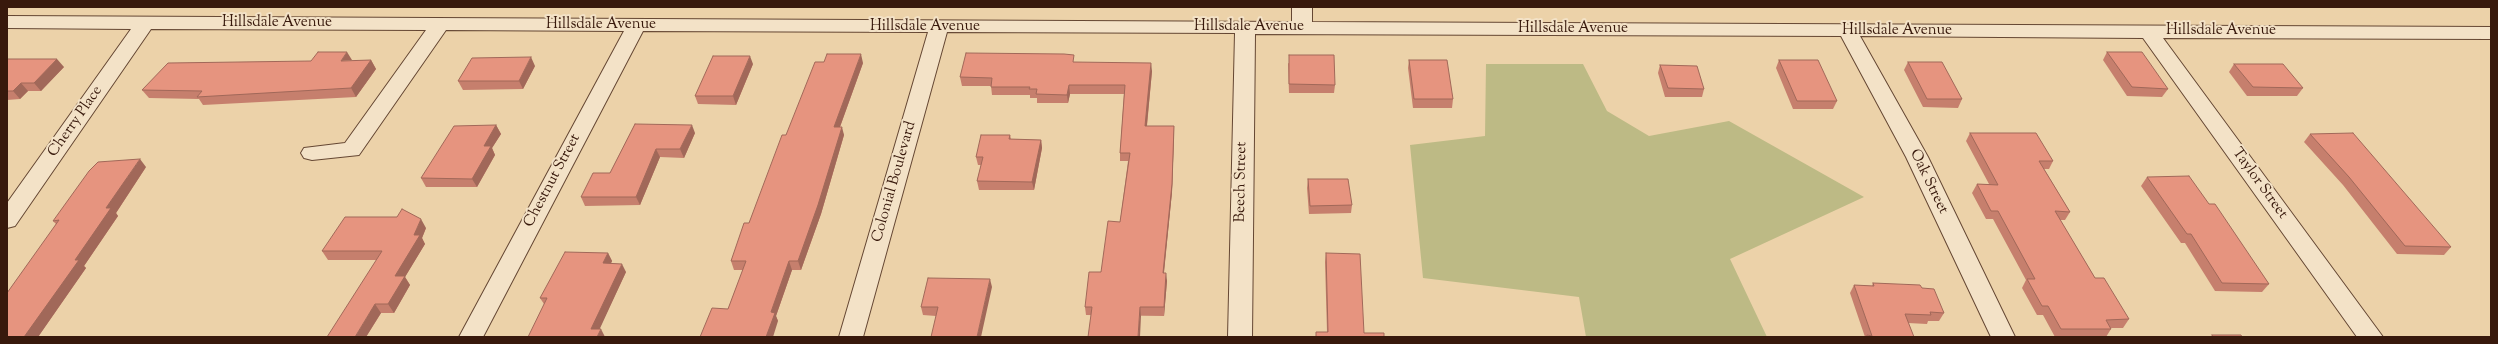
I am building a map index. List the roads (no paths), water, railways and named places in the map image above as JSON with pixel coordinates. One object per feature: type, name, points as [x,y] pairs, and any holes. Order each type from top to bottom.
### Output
[{"type":"street","points":[[270,23],[284,7]]},
{"type":"street","points":[[1302,7],[1302,27]]},
{"type":"street","name":"Hillsdale Avenue","points":[[7,22],[636,26],[2491,32]]},
{"type":"street","name":"Cherry Place","points":[[7,220],[145,23]]},
{"type":"street","points":[[312,153],[351,150],[440,24]]},
{"type":"street","name":"Chestnut Street","points":[[471,337],[636,26]]},
{"type":"street","name":"Colonial Boulevard","points":[[851,337],[939,27]]},
{"type":"street","name":"Beech Street","points":[[1240,337],[1245,27]]},
{"type":"street","name":"Oak Street","points":[[1847,30],[1917,156],[2003,337]]},
{"type":"street","name":"Taylor Street","points":[[2148,31],[2371,337]]}]
